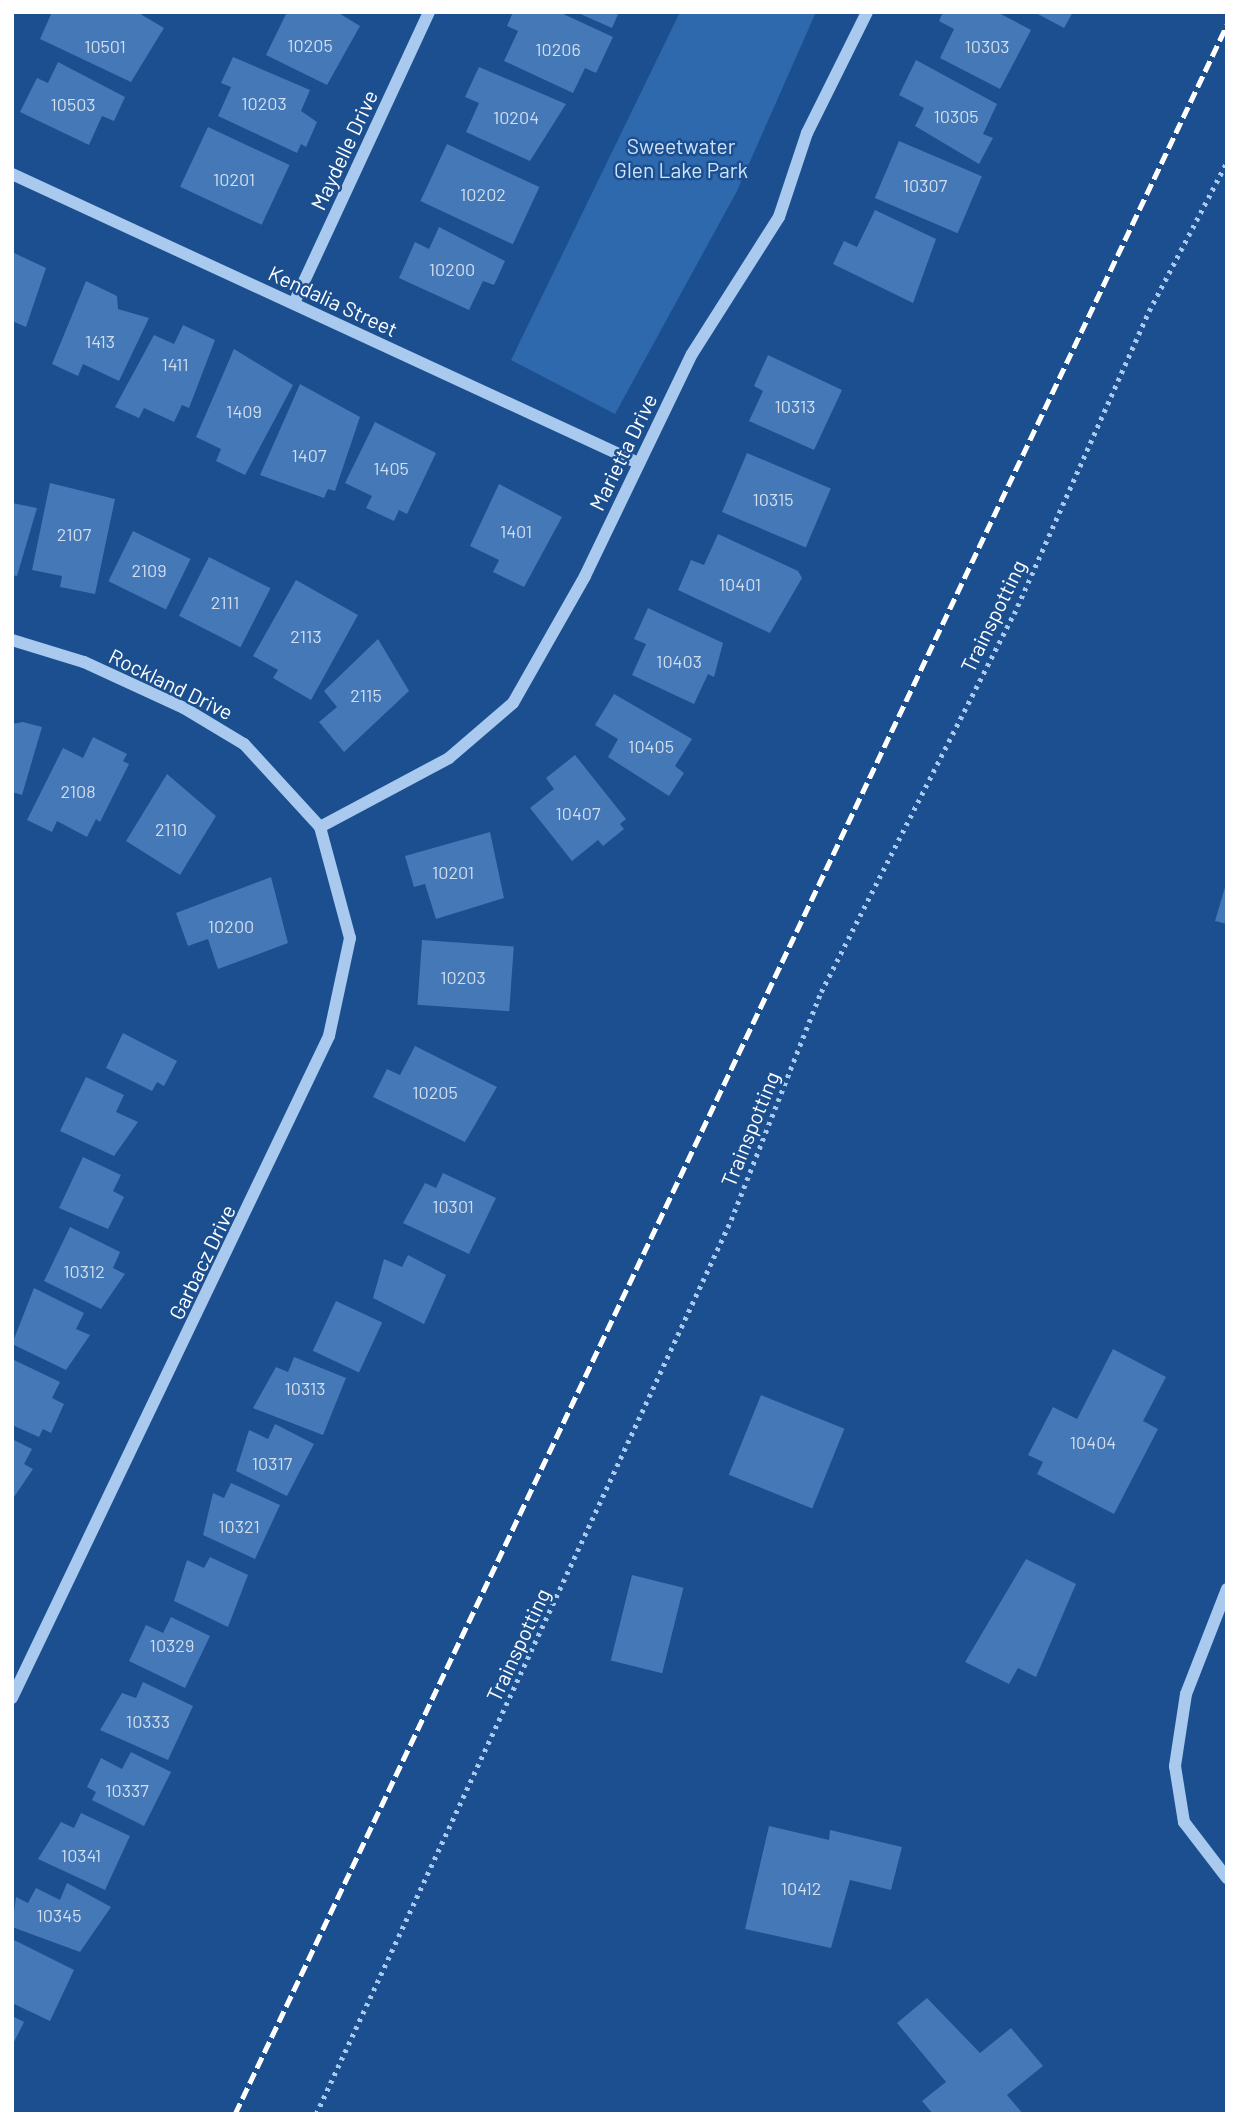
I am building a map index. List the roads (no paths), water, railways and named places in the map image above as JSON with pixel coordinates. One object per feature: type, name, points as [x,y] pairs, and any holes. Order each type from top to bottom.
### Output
[{"type":"street","name":"Maydelle Drive","points":[[294,303],[429,12]]},
{"type":"street","name":"Marietta Drive","points":[[320,827],[449,758],[513,703],[546,652],[712,317],[779,217],[807,133],[867,12]]},
{"type":"street","name":"Kendalia Street","points":[[12,174],[638,463]]},
{"type":"street","name":"Rockland Drive","points":[[12,640],[84,662],[212,723],[267,765],[320,827]]},
{"type":"street","name":"Garbacz Drive","points":[[12,1698],[329,1037],[350,938],[320,827]]},
{"type":"street","points":[[1227,1589],[1186,1694],[1175,1766],[1184,1822],[1227,1878]]},
{"type":"railway","points":[[235,2114],[1227,25]]},
{"type":"park label","name":"Sweetwater Glen Lake Park","points":[[681,158]]}]
